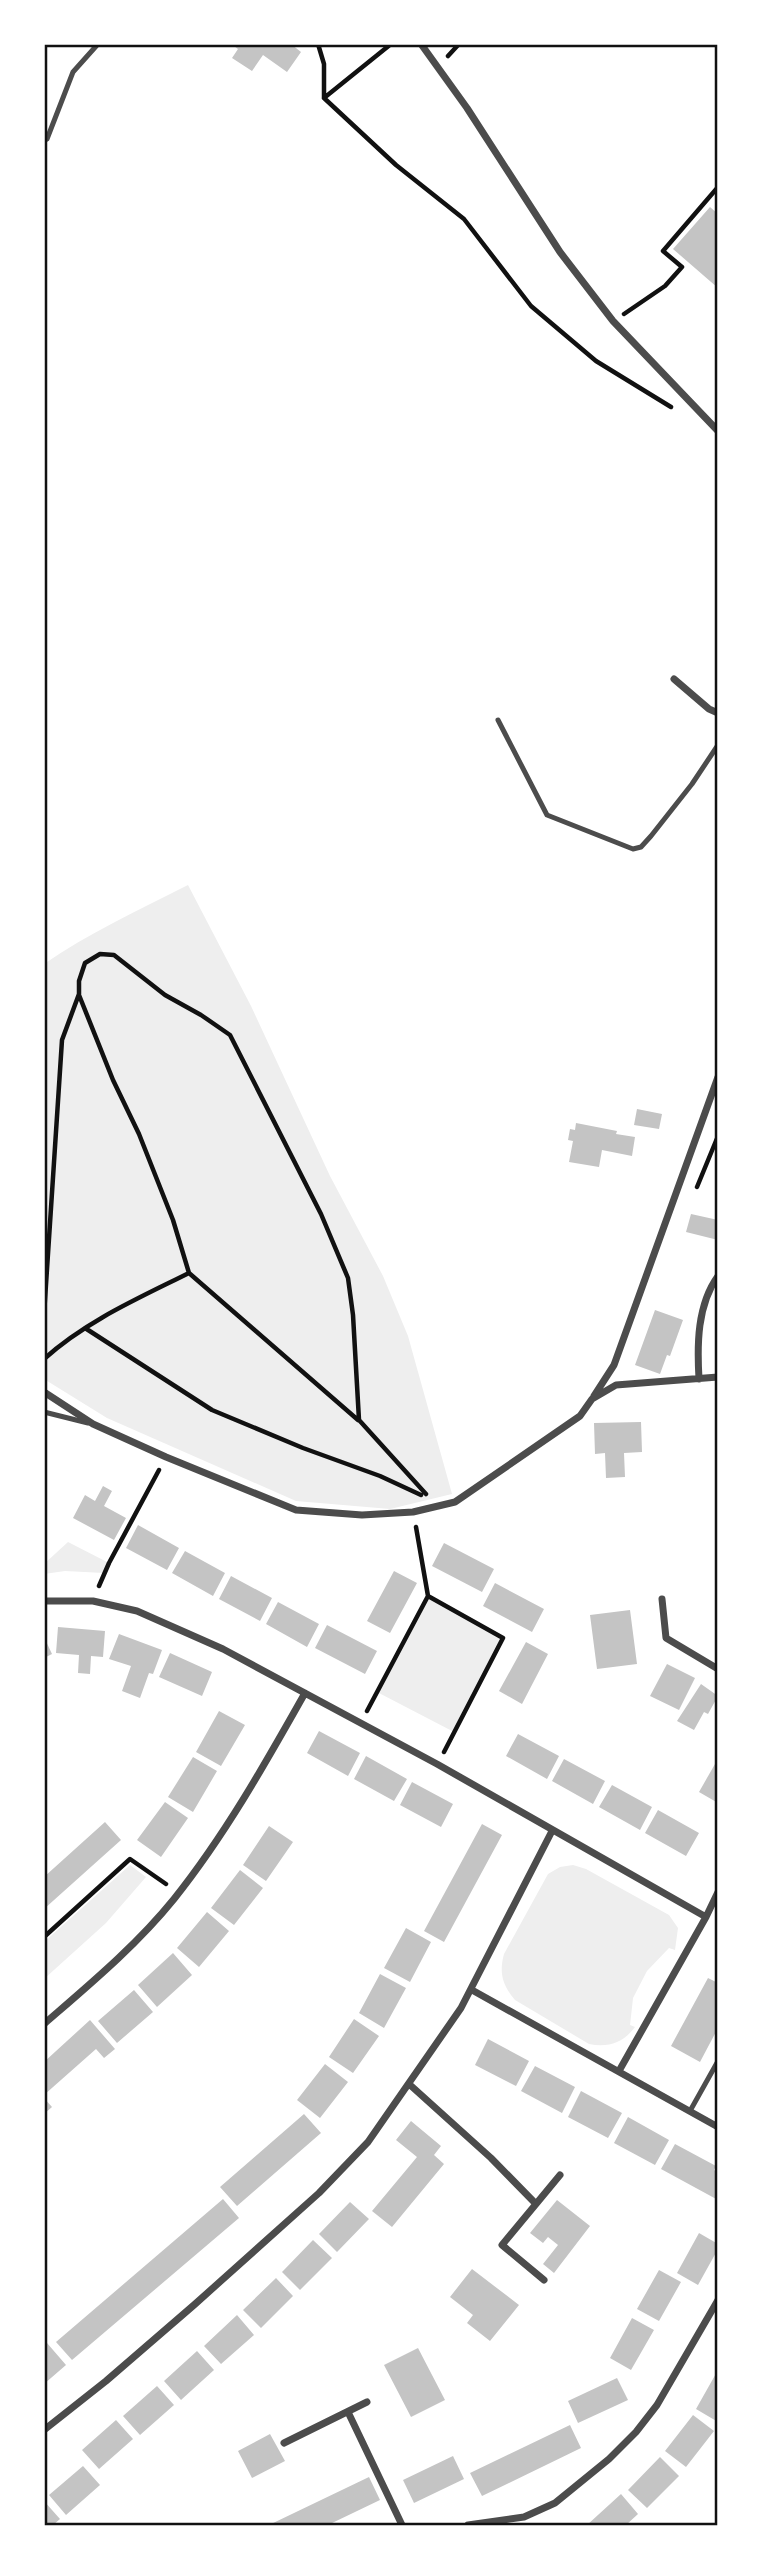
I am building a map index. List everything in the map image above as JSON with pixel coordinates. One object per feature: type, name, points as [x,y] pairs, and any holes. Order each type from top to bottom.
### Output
[{"type":"street","points":[[421,44],[560,252],[613,321],[718,431]]},
{"type":"street","points":[[674,679],[709,709],[718,713]]},
{"type":"street","points":[[44,1392],[93,1424],[296,1510],[362,1515],[413,1512],[455,1502],[580,1416],[614,1365],[718,1077]]},
{"type":"street","points":[[699,1379],[697,1350],[701,1322],[709,1288],[718,1276]]},
{"type":"street","points":[[592,1399],[616,1385],[718,1377]]},
{"type":"street","points":[[662,1599],[666,1638],[718,1669]]},
{"type":"street","points":[[44,1601],[93,1601],[137,1612],[223,1649],[437,1764],[706,1917]]},
{"type":"street","points":[[44,2024],[137,1940],[178,1893],[236,1813],[305,1693]]},
{"type":"street","points":[[44,2430],[194,2305],[319,2193],[368,2142],[472,1990],[552,1831]]},
{"type":"street","points":[[618,2071],[718,1892]]},
{"type":"street","points":[[472,1990],[718,2127]]},
{"type":"street","points":[[408,2084],[491,2158],[536,2204]]},
{"type":"street","points":[[544,2280],[502,2245],[560,2175]]},
{"type":"street","points":[[468,2525],[524,2517],[555,2503],[610,2459],[657,2405],[718,2300]]},
{"type":"street","points":[[284,2443],[367,2402]]},
{"type":"street","points":[[348,2412],[402,2525]]},
{"type":"lane","points":[[44,141],[73,72],[98,44]]},
{"type":"lane","points":[[498,719],[547,815],[633,849],[641,847],[651,836],[692,784],[718,745]]},
{"type":"lane","points":[[44,1412],[93,1424]]},
{"type":"lane","points":[[690,2111],[718,2061]]},
{"type":"path","points":[[318,44],[324,64],[324,98],[396,165],[464,219],[531,306],[596,361],[675,408]]},
{"type":"path","points":[[324,98],[391,44]]},
{"type":"path","points":[[613,321],[665,286],[682,267],[663,251],[718,187]]},
{"type":"path","points":[[44,1315],[62,1040],[79,994],[79,981],[85,963],[100,954],[114,956],[165,995],[230,1035],[321,1214],[348,1278],[353,1315],[359,1420]]},
{"type":"path","points":[[79,994],[113,1080],[149,1159],[173,1220],[189,1273],[359,1420],[430,1500],[380,1476],[212,1410],[85,1328]]},
{"type":"path","points":[[44,1359],[66,1339],[189,1273]]},
{"type":"path","points":[[93,1601],[109,1563],[166,1457]]},
{"type":"path","points":[[360,1724],[428,1596],[413,1512]]},
{"type":"path","points":[[428,1596],[503,1639],[437,1764]]},
{"type":"path","points":[[44,1937],[130,1860],[178,1893]]},
{"type":"shaded area","points":[[188,885],[251,1006],[330,1176],[383,1276],[408,1336],[452,1494],[390,1509],[296,1501],[107,1418],[44,1379],[44,964],[96,932]]},
{"type":"shaded area","points":[[68,1542],[109,1563],[104,1573],[65,1571],[44,1574],[44,1564]]},
{"type":"shaded area","points":[[428,1596],[503,1638],[454,1732],[377,1692]]},
{"type":"shaded area","points":[[130,1865],[146,1877],[106,1923],[44,1979],[44,1942]]},
{"type":"shaded area","points":[[573,1865],[586,1869],[669,1915],[678,1928],[675,1950],[669,1948],[647,1971],[633,1998],[630,2025],[635,2027],[625,2037],[609,2045],[589,2044],[515,2000],[503,1978],[504,1954],[548,1874],[560,1867]]},
{"type":"building","points":[[231,44],[291,44],[301,52],[287,72],[263,55],[252,71],[232,58],[238,49]]},
{"type":"building","points":[[710,207],[718,214],[718,288],[673,249]]},
{"type":"building","points":[[637,1109],[662,1114],[659,1129],[634,1125]]},
{"type":"building","points":[[576,1123],[635,1137],[632,1156],[602,1150],[599,1167],[569,1162],[573,1141],[568,1140],[570,1129],[575,1130]]},
{"type":"building","points":[[691,1214],[718,1220],[718,1240],[686,1232]]},
{"type":"building","points":[[655,1310],[683,1320],[670,1356],[667,1355],[660,1374],[635,1365]]},
{"type":"building","points":[[641,1422],[642,1452],[624,1453],[625,1477],[606,1478],[605,1453],[595,1454],[594,1423]]},
{"type":"building","points":[[103,1486],[112,1491],[104,1506],[126,1518],[114,1540],[73,1518],[85,1495],[95,1501]]},
{"type":"building","points":[[138,1525],[179,1548],[167,1570],[126,1548]]},
{"type":"building","points":[[444,1543],[494,1569],[482,1592],[432,1566]]},
{"type":"building","points":[[185,1551],[225,1573],[213,1596],[172,1573]]},
{"type":"building","points":[[394,1571],[417,1583],[390,1633],[367,1621]]},
{"type":"building","points":[[231,1576],[272,1598],[260,1621],[219,1599]]},
{"type":"building","points":[[495,1583],[544,1609],[532,1632],[483,1606]]},
{"type":"building","points":[[278,1602],[319,1624],[307,1647],[266,1624]]},
{"type":"building","points":[[630,1610],[637,1664],[597,1669],[590,1615]]},
{"type":"building","points":[[327,1625],[377,1651],[365,1674],[315,1648]]},
{"type":"building","points":[[58,1627],[105,1631],[103,1657],[91,1656],[90,1674],[78,1673],[79,1655],[56,1653]]},
{"type":"building","points":[[119,1634],[162,1650],[153,1674],[149,1673],[140,1698],[122,1691],[131,1666],[109,1659]]},
{"type":"building","points":[[44,1637],[52,1654],[44,1658]]},
{"type":"building","points":[[526,1642],[548,1654],[522,1704],[499,1691]]},
{"type":"building","points":[[170,1653],[212,1672],[202,1696],[159,1677]]},
{"type":"building","points":[[667,1664],[695,1678],[679,1710],[650,1696]]},
{"type":"building","points":[[701,1684],[718,1696],[708,1714],[704,1712],[694,1730],[677,1721]]},
{"type":"building","points":[[219,1711],[245,1725],[221,1766],[196,1752]]},
{"type":"building","points":[[319,1731],[360,1753],[348,1776],[307,1753]]},
{"type":"building","points":[[518,1734],[559,1756],[547,1779],[506,1756]]},
{"type":"building","points":[[366,1756],[407,1779],[394,1801],[354,1779]]},
{"type":"building","points":[[193,1757],[217,1771],[193,1812],[168,1797]]},
{"type":"building","points":[[564,1759],[605,1781],[593,1804],[552,1781]]},
{"type":"building","points":[[715,1764],[718,1766],[718,1803],[699,1792]]},
{"type":"building","points":[[412,1782],[453,1804],[441,1827],[400,1805]]},
{"type":"building","points":[[612,1785],[652,1807],[640,1830],[599,1807]]},
{"type":"building","points":[[165,1802],[188,1818],[161,1857],[137,1840]]},
{"type":"building","points":[[658,1810],[699,1833],[686,1856],[645,1833]]},
{"type":"building","points":[[105,1822],[121,1840],[44,1909],[44,1877]]},
{"type":"building","points":[[482,1824],[502,1835],[444,1942],[424,1931]]},
{"type":"building","points":[[269,1826],[293,1842],[266,1881],[243,1865]]},
{"type":"building","points":[[240,1870],[263,1888],[234,1925],[211,1908]]},
{"type":"building","points":[[207,1912],[229,1931],[199,1967],[177,1948]]},
{"type":"building","points":[[406,1928],[431,1942],[410,1982],[384,1968]]},
{"type":"building","points":[[173,1953],[192,1975],[157,2007],[138,1985]]},
{"type":"building","points":[[380,1974],[406,1988],[384,2028],[359,2013]]},
{"type":"building","points":[[708,1978],[718,1983],[718,2028],[700,2062],[671,2046]]},
{"type":"building","points":[[134,1990],[153,2012],[117,2043],[98,2021]]},
{"type":"building","points":[[354,2019],[379,2036],[353,2073],[329,2057]]},
{"type":"building","points":[[90,2020],[115,2049],[104,2058],[96,2049],[44,2095],[44,2062]]},
{"type":"building","points":[[488,2039],[529,2061],[516,2086],[475,2065]]},
{"type":"building","points":[[325,2064],[348,2082],[320,2118],[297,2100]]},
{"type":"building","points":[[535,2066],[575,2087],[562,2113],[521,2091]]},
{"type":"building","points":[[581,2091],[622,2113],[608,2138],[568,2117]]},
{"type":"building","points":[[44,2098],[52,2107],[44,2114]]},
{"type":"building","points":[[304,2114],[321,2133],[237,2206],[220,2187]]},
{"type":"building","points":[[628,2117],[669,2140],[655,2165],[614,2143]]},
{"type":"building","points":[[411,2121],[441,2146],[434,2155],[444,2164],[392,2227],[372,2211],[417,2157],[396,2140]]},
{"type":"building","points":[[675,2144],[716,2166],[714,2170],[718,2172],[718,2200],[661,2169]]},
{"type":"building","points":[[223,2199],[239,2218],[72,2360],[56,2342]]},
{"type":"building","points":[[557,2200],[590,2226],[554,2273],[543,2264],[558,2245],[548,2237],[543,2243],[530,2233]]},
{"type":"building","points":[[350,2202],[369,2219],[337,2252],[319,2234]]},
{"type":"building","points":[[699,2233],[718,2244],[718,2249],[698,2285],[677,2273]]},
{"type":"building","points":[[313,2240],[332,2258],[300,2290],[282,2272]]},
{"type":"building","points":[[472,2269],[519,2305],[490,2341],[467,2323],[473,2315],[450,2297]]},
{"type":"building","points":[[659,2270],[681,2282],[659,2321],[637,2309]]},
{"type":"building","points":[[276,2278],[293,2296],[261,2328],[243,2310]]},
{"type":"building","points":[[237,2315],[254,2335],[221,2364],[204,2346]]},
{"type":"building","points":[[632,2318],[654,2330],[631,2370],[610,2358]]},
{"type":"building","points":[[47,2343],[66,2365],[44,2384],[44,2346]]},
{"type":"building","points":[[418,2348],[445,2400],[411,2417],[384,2365]]},
{"type":"building","points":[[197,2351],[214,2370],[181,2400],[164,2381]]},
{"type":"building","points":[[718,2370],[718,2422],[696,2409]]},
{"type":"building","points":[[617,2378],[628,2400],[578,2423],[568,2401]]},
{"type":"building","points":[[157,2386],[174,2405],[140,2435],[123,2416]]},
{"type":"building","points":[[693,2415],[714,2431],[686,2467],[665,2451]]},
{"type":"building","points":[[116,2420],[133,2439],[99,2469],[82,2450]]},
{"type":"building","points":[[570,2425],[581,2448],[482,2496],[470,2473]]},
{"type":"building","points":[[270,2434],[285,2461],[252,2478],[238,2451]]},
{"type":"building","points":[[453,2456],[464,2479],[414,2503],[403,2480]]},
{"type":"building","points":[[660,2457],[679,2476],[647,2508],[628,2490]]},
{"type":"building","points":[[83,2466],[100,2485],[66,2515],[49,2495]]},
{"type":"building","points":[[369,2477],[380,2500],[330,2524],[269,2525]]},
{"type":"building","points":[[621,2494],[638,2514],[626,2525],[587,2525]]},
{"type":"building","points":[[44,2501],[60,2519],[53,2525],[44,2525]]}]
